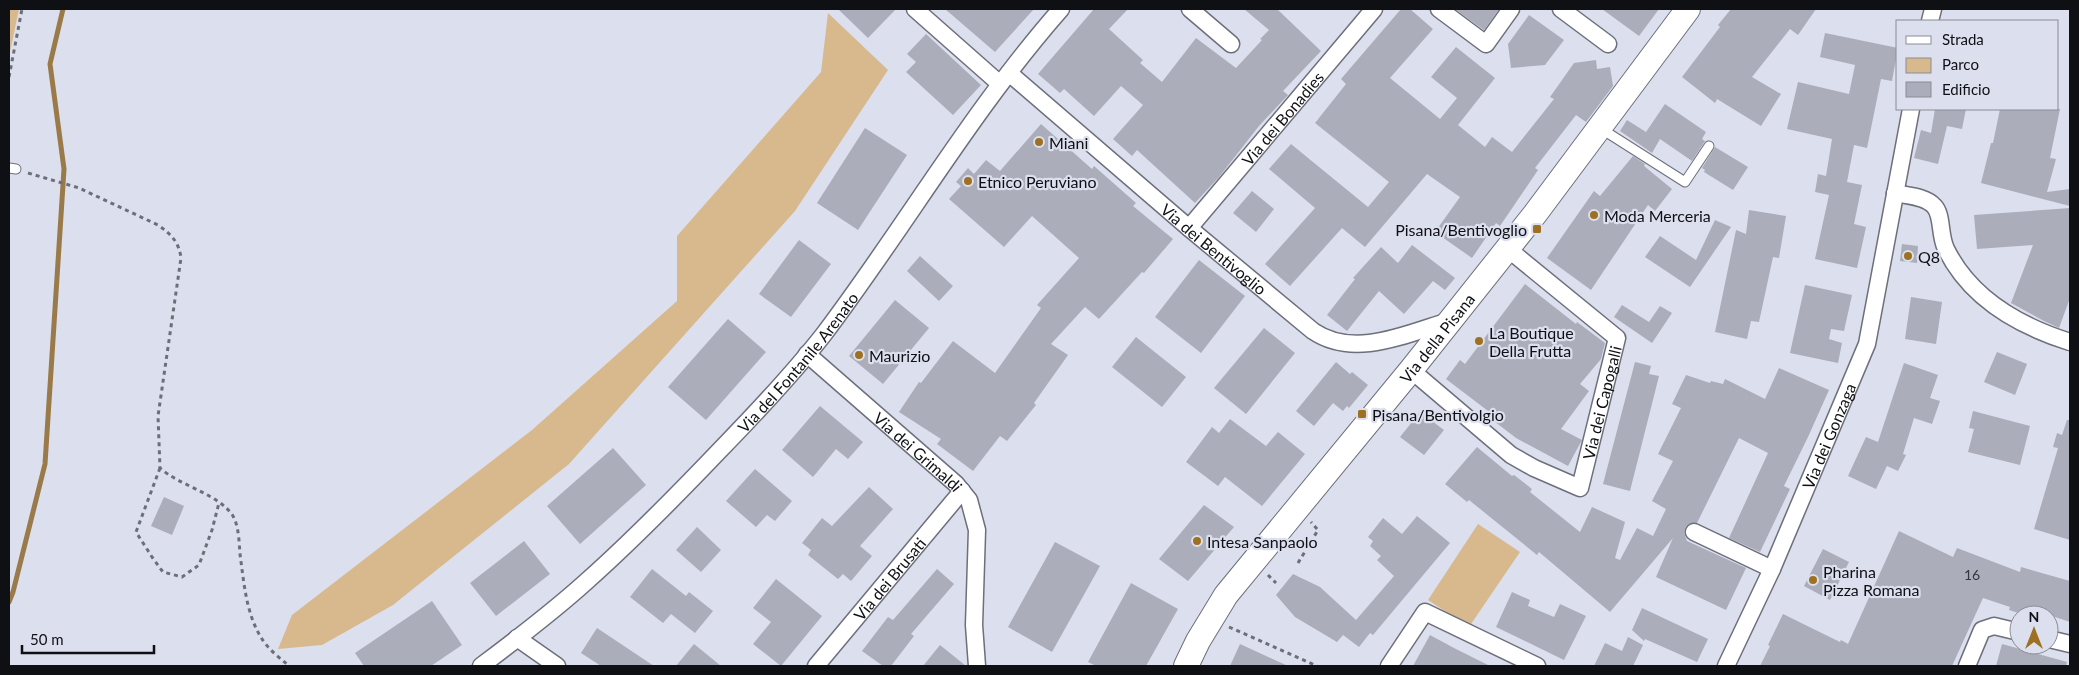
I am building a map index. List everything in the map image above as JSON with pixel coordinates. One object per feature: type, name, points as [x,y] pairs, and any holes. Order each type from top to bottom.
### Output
[{"type":"main road","name":"Via della Pisana","points":[[1186,666],[1210,619],[1235,584],[1508,249],[1688,9]]},
{"type":"street","name":"Via dei Bentivoglio","points":[[915,9],[1004,78],[1313,331],[1329,340],[1348,344],[1374,343],[1450,321]]},
{"type":"street","name":"Via del Fontanile Arenato","points":[[480,666],[586,582],[646,527],[763,405],[807,354],[869,272],[934,175],[1004,78],[1061,9]]},
{"type":"street","points":[[1190,9],[1231,44]]},
{"type":"street","name":"Via dei Bonadies","points":[[1189,228],[1374,9]]},
{"type":"street","points":[[1439,9],[1486,44],[1511,9]]},
{"type":"street","points":[[1562,9],[1608,44]]},
{"type":"street","name":"Via dei Gonzaga","points":[[1726,666],[1772,569],[1867,344],[1911,110]]},
{"type":"street","points":[[1895,193],[1925,200],[1935,206],[1939,214],[1940,231],[1945,247],[1953,262],[1988,300],[2014,319],[2070,342]]},
{"type":"street","name":"Via dei Capogalli","points":[[1411,370],[1511,455],[1534,468],[1580,488],[1617,338],[1508,249]]},
{"type":"street","name":"Via dei Grimaldi","points":[[807,354],[962,491],[973,508],[978,535],[974,625],[977,666]]},
{"type":"street","name":"Via dei Brusati","points":[[816,666],[962,491]]},
{"type":"street","points":[[1694,532],[1772,569]]},
{"type":"street","points":[[1390,666],[1425,612],[1537,666]]},
{"type":"street","points":[[1967,666],[1982,630],[1994,626],[2009,630]]},
{"type":"street","points":[[517,638],[556,666]]},
{"type":"lane","points":[[1600,128],[1685,182],[1708,146]]},
{"type":"path","points":[[9,78],[22,9]]},
{"type":"path","points":[[54,182],[79,188],[158,225],[176,240],[180,248],[181,258],[158,416],[160,468],[136,532],[163,572],[182,576],[199,565],[219,503]]},
{"type":"path","points":[[160,468],[168,475],[219,503],[232,514],[236,525],[244,583],[256,628],[268,646],[289,666]]},
{"type":"path","points":[[1297,508],[1318,530],[1298,563]]},
{"type":"path","points":[[1210,619],[1318,666]]},
{"type":"green space","points":[[9,9],[19,9],[9,57]]},
{"type":"green space","points":[[828,13],[888,70],[795,211],[569,464],[393,605],[322,645],[278,649],[292,615],[532,430],[677,301],[677,236],[821,72]]},
{"type":"green space","points":[[1478,524],[1520,552],[1469,627],[1428,600]]},
{"type":"building","points":[[838,9],[896,9],[868,38]]},
{"type":"building","points":[[945,9],[1034,9],[995,52]]},
{"type":"building","points":[[1094,9],[1128,9],[1109,29],[1143,60],[1140,63],[1162,82],[1196,38],[1236,68],[1269,30],[1244,9],[1277,9],[1321,51],[1283,91],[1288,95],[1259,126],[1219,177],[1195,203],[1137,150],[1132,156],[1113,139],[1143,105],[1121,86],[1094,116],[1064,89],[1060,93],[1038,74]]},
{"type":"building","points":[[1401,9],[1410,9],[1433,29],[1390,78],[1440,119],[1457,98],[1431,77],[1456,47],[1495,78],[1458,125],[1485,147],[1492,137],[1512,152],[1554,99],[1550,97],[1574,63],[1596,60],[1597,69],[1610,67],[1613,86],[1586,122],[1576,115],[1535,168],[1538,170],[1500,226],[1496,223],[1472,258],[1435,232],[1460,197],[1427,174],[1365,247],[1342,228],[1290,286],[1265,264],[1315,208],[1269,169],[1291,144],[1368,207],[1389,182],[1315,123],[1346,84],[1341,79]]},
{"type":"building","points":[[1455,9],[1499,9],[1484,30]]},
{"type":"building","points":[[1602,9],[1659,9],[1639,36]]},
{"type":"building","points":[[1731,9],[1816,9],[1798,35],[1790,29],[1752,77],[1781,94],[1761,126],[1717,99],[1715,103],[1682,77],[1720,27],[1718,25]]},
{"type":"building","points":[[1529,15],[1564,40],[1545,65],[1511,68],[1508,44]]},
{"type":"building","points":[[1825,33],[1896,48],[1892,81],[1881,79],[1867,148],[1854,145],[1847,182],[1862,185],[1854,224],[1866,227],[1857,268],[1815,259],[1829,195],[1815,192],[1818,174],[1826,176],[1832,139],[1787,129],[1798,82],[1849,94],[1855,65],[1820,57]]},
{"type":"building","points":[[926,34],[981,85],[953,115],[906,72],[916,62],[907,54]]},
{"type":"building","points":[[1665,104],[1706,132],[1702,139],[1705,141],[1692,161],[1660,139],[1652,153],[1620,131],[1627,120],[1646,132]]},
{"type":"building","points":[[2060,109],[2050,158],[2056,159],[2047,192],[2070,189],[2070,206],[1981,183],[1991,143],[1993,143],[2000,110]]},
{"type":"building","points":[[1935,110],[1966,110],[1962,129],[1947,126],[1938,164],[1914,158],[1921,130],[1931,133]]},
{"type":"building","points":[[1041,124],[1092,169],[1094,166],[1136,203],[1133,206],[1173,239],[1144,273],[1142,272],[1099,319],[1085,307],[1051,344],[1068,355],[1034,403],[1036,405],[1007,441],[1000,436],[973,471],[937,444],[941,439],[899,412],[919,382],[921,383],[953,341],[995,373],[1041,308],[1037,305],[1079,258],[1032,216],[1004,247],[949,199],[961,186],[956,182],[968,168],[974,174],[986,160],[1000,171]]},
{"type":"building","points":[[865,128],[907,155],[858,230],[817,203]]},
{"type":"building","points":[[1715,147],[1748,167],[1733,190],[1704,172],[1705,170],[1702,168]]},
{"type":"building","points":[[1633,156],[1645,164],[1644,166],[1672,189],[1655,211],[1648,205],[1591,290],[1547,258],[1594,191],[1600,196]]},
{"type":"building","points":[[1252,191],[1274,209],[1256,232],[1233,213]]},
{"type":"building","points":[[2070,208],[2070,298],[2059,328],[2011,303],[2033,245],[1977,249],[1974,215]]},
{"type":"building","points":[[1749,210],[1786,216],[1779,258],[1773,257],[1759,322],[1751,321],[1747,339],[1715,332],[1736,230],[1746,234]]},
{"type":"building","points":[[1715,220],[1731,227],[1690,287],[1645,257],[1660,236],[1696,260]]},
{"type":"building","points":[[799,240],[831,264],[791,317],[759,294]]},
{"type":"building","points":[[1902,244],[1918,246],[1917,263],[1900,261]]},
{"type":"building","points":[[1412,245],[1455,278],[1445,290],[1433,281],[1404,314],[1379,291],[1347,331],[1327,315],[1355,279],[1353,278],[1381,247],[1398,263]]},
{"type":"building","points":[[920,256],[953,286],[939,301],[907,271]]},
{"type":"building","points":[[1199,260],[1245,296],[1201,353],[1155,317]]},
{"type":"building","points":[[1525,284],[1576,324],[1577,322],[1605,343],[1601,359],[1580,384],[1589,391],[1561,429],[1582,440],[1568,466],[1516,438],[1490,418],[1492,414],[1446,379],[1460,360],[1465,364]]},
{"type":"building","points":[[1805,285],[1852,295],[1844,331],[1831,329],[1829,339],[1842,343],[1838,363],[1790,353]]},
{"type":"building","points":[[1911,297],[1942,302],[1936,344],[1905,339]]},
{"type":"building","points":[[895,300],[929,328],[883,384],[849,356]]},
{"type":"building","points":[[1622,305],[1649,322],[1660,306],[1672,313],[1652,343],[1614,317]]},
{"type":"building","points":[[728,319],[766,352],[706,420],[668,387]]},
{"type":"building","points":[[1264,328],[1295,353],[1246,414],[1214,388]]},
{"type":"building","points":[[1136,337],[1186,377],[1162,407],[1112,367]]},
{"type":"building","points":[[1997,352],[2027,364],[2015,395],[1984,382]]},
{"type":"building","points":[[1336,362],[1350,374],[1352,372],[1368,385],[1349,408],[1347,406],[1343,411],[1333,403],[1314,426],[1296,411]]},
{"type":"building","points":[[1635,362],[1651,366],[1649,374],[1659,376],[1630,491],[1603,484]]},
{"type":"building","points":[[1904,363],[1938,375],[1930,398],[1940,401],[1932,424],[1914,418],[1903,454],[1906,455],[1898,471],[1887,466],[1876,489],[1848,476],[1866,437],[1878,442]]},
{"type":"building","points":[[1779,368],[1829,390],[1784,486],[1790,489],[1760,552],[1729,538],[1768,453],[1739,438],[1697,523],[1689,524],[1685,528],[1684,533],[1687,541],[1746,568],[1726,610],[1656,577],[1673,538],[1610,612],[1539,552],[1537,555],[1469,500],[1467,502],[1445,484],[1477,447],[1512,476],[1514,475],[1532,489],[1530,492],[1580,532],[1592,507],[1625,522],[1615,558],[1620,560],[1637,528],[1653,536],[1666,509],[1652,501],[1673,461],[1658,454],[1681,408],[1672,404],[1686,375],[1710,383],[1711,381],[1723,384],[1725,379],[1765,399]]},
{"type":"building","points":[[820,406],[863,442],[848,459],[836,449],[813,477],[782,450]]},
{"type":"building","points":[[1973,411],[2030,426],[2020,465],[1968,452],[1974,429],[1969,428]]},
{"type":"building","points":[[1420,412],[1444,430],[1424,455],[1400,437]]},
{"type":"building","points":[[1230,419],[1266,446],[1278,432],[1305,454],[1262,506],[1225,477],[1218,486],[1186,462],[1212,427],[1219,433]]},
{"type":"building","points":[[2067,420],[2070,420],[2070,540],[2034,529],[2058,448],[2053,447],[2057,433],[2062,435]]},
{"type":"building","points":[[613,448],[646,485],[580,544],[547,506]]},
{"type":"building","points":[[755,469],[792,501],[775,521],[767,515],[756,527],[726,501]]},
{"type":"building","points":[[869,487],[893,509],[860,546],[872,556],[851,581],[843,574],[838,579],[808,555],[811,550],[802,543],[822,518],[832,526]]},
{"type":"building","points":[[164,497],[184,506],[172,535],[151,526]]},
{"type":"building","points":[[1204,505],[1234,527],[1188,581],[1159,559]]},
{"type":"building","points":[[1417,516],[1450,543],[1373,635],[1370,633],[1359,647],[1343,635],[1337,642],[1295,617],[1276,595],[1293,574],[1320,587],[1356,620],[1394,576],[1377,560],[1381,556],[1370,546],[1373,541],[1368,537],[1383,518],[1402,534]]},
{"type":"building","points":[[697,527],[721,550],[701,572],[676,550]]},
{"type":"building","points":[[1899,531],[1953,557],[1957,548],[2020,572],[2021,567],[2070,581],[2070,622],[2059,618],[2059,605],[2009,605],[2009,607],[1983,598],[1952,666],[1760,666],[1783,614],[1840,642],[1841,640],[1848,644]]},
{"type":"building","points":[[524,541],[550,574],[496,616],[470,583]]},
{"type":"building","points":[[1055,542],[1100,566],[1052,652],[1008,627]]},
{"type":"building","points":[[1823,549],[1849,562],[1830,600],[1804,586]]},
{"type":"building","points":[[652,569],[686,596],[689,592],[713,611],[695,633],[671,614],[663,623],[630,597]]},
{"type":"building","points":[[937,569],[954,584],[911,634],[914,636],[891,666],[883,666],[862,651],[888,617],[893,620]]},
{"type":"building","points":[[776,579],[822,616],[781,666],[753,644],[771,622],[753,608]]},
{"type":"building","points":[[1131,583],[1178,609],[1146,666],[1096,666],[1088,662]]},
{"type":"building","points":[[1512,592],[1530,600],[1528,606],[1554,617],[1560,604],[1586,616],[1564,660],[1496,627]]},
{"type":"building","points":[[432,601],[462,645],[431,666],[364,666],[355,653]]},
{"type":"building","points":[[1642,608],[1708,639],[1697,662],[1645,639],[1644,641],[1632,630]]},
{"type":"building","points":[[597,628],[654,666],[601,666],[581,653]]},
{"type":"building","points":[[1430,635],[1454,648],[1490,666],[1413,666]]},
{"type":"building","points":[[1628,637],[1643,645],[1633,666],[1594,666],[1605,643],[1622,651]]},
{"type":"building","points":[[694,644],[721,666],[676,666]]},
{"type":"building","points":[[1240,644],[1288,666],[1230,666]]},
{"type":"building","points":[[2002,644],[2009,646],[2009,655],[2042,655],[2067,662],[2066,666],[1996,666]]},
{"type":"building","points":[[940,645],[966,666],[923,666]]},
{"type":"waterway","points":[[9,602],[45,464],[64,169],[50,64],[63,9]]},
{"type":"place","name":"Miani","points":[[1039,142]]},
{"type":"place","name":"Etnico Peruviano","points":[[968,181]]},
{"type":"place","name":"Moda Merceria","points":[[1594,215]]},
{"type":"place","name":"Pisana/Bentivoglio","points":[[1537,229]]},
{"type":"place","name":"Q8","points":[[1908,256]]},
{"type":"place","name":"La Boutique Della Frutta","points":[[1479,341]]},
{"type":"place","name":"Maurizio","points":[[859,355]]},
{"type":"place","name":"Pisana/Bentivolgio","points":[[1362,414]]},
{"type":"place","name":"Intesa Sanpaolo","points":[[1197,541]]},
{"type":"place","name":"Pharina Pizza Romana","points":[[1813,580]]}]
